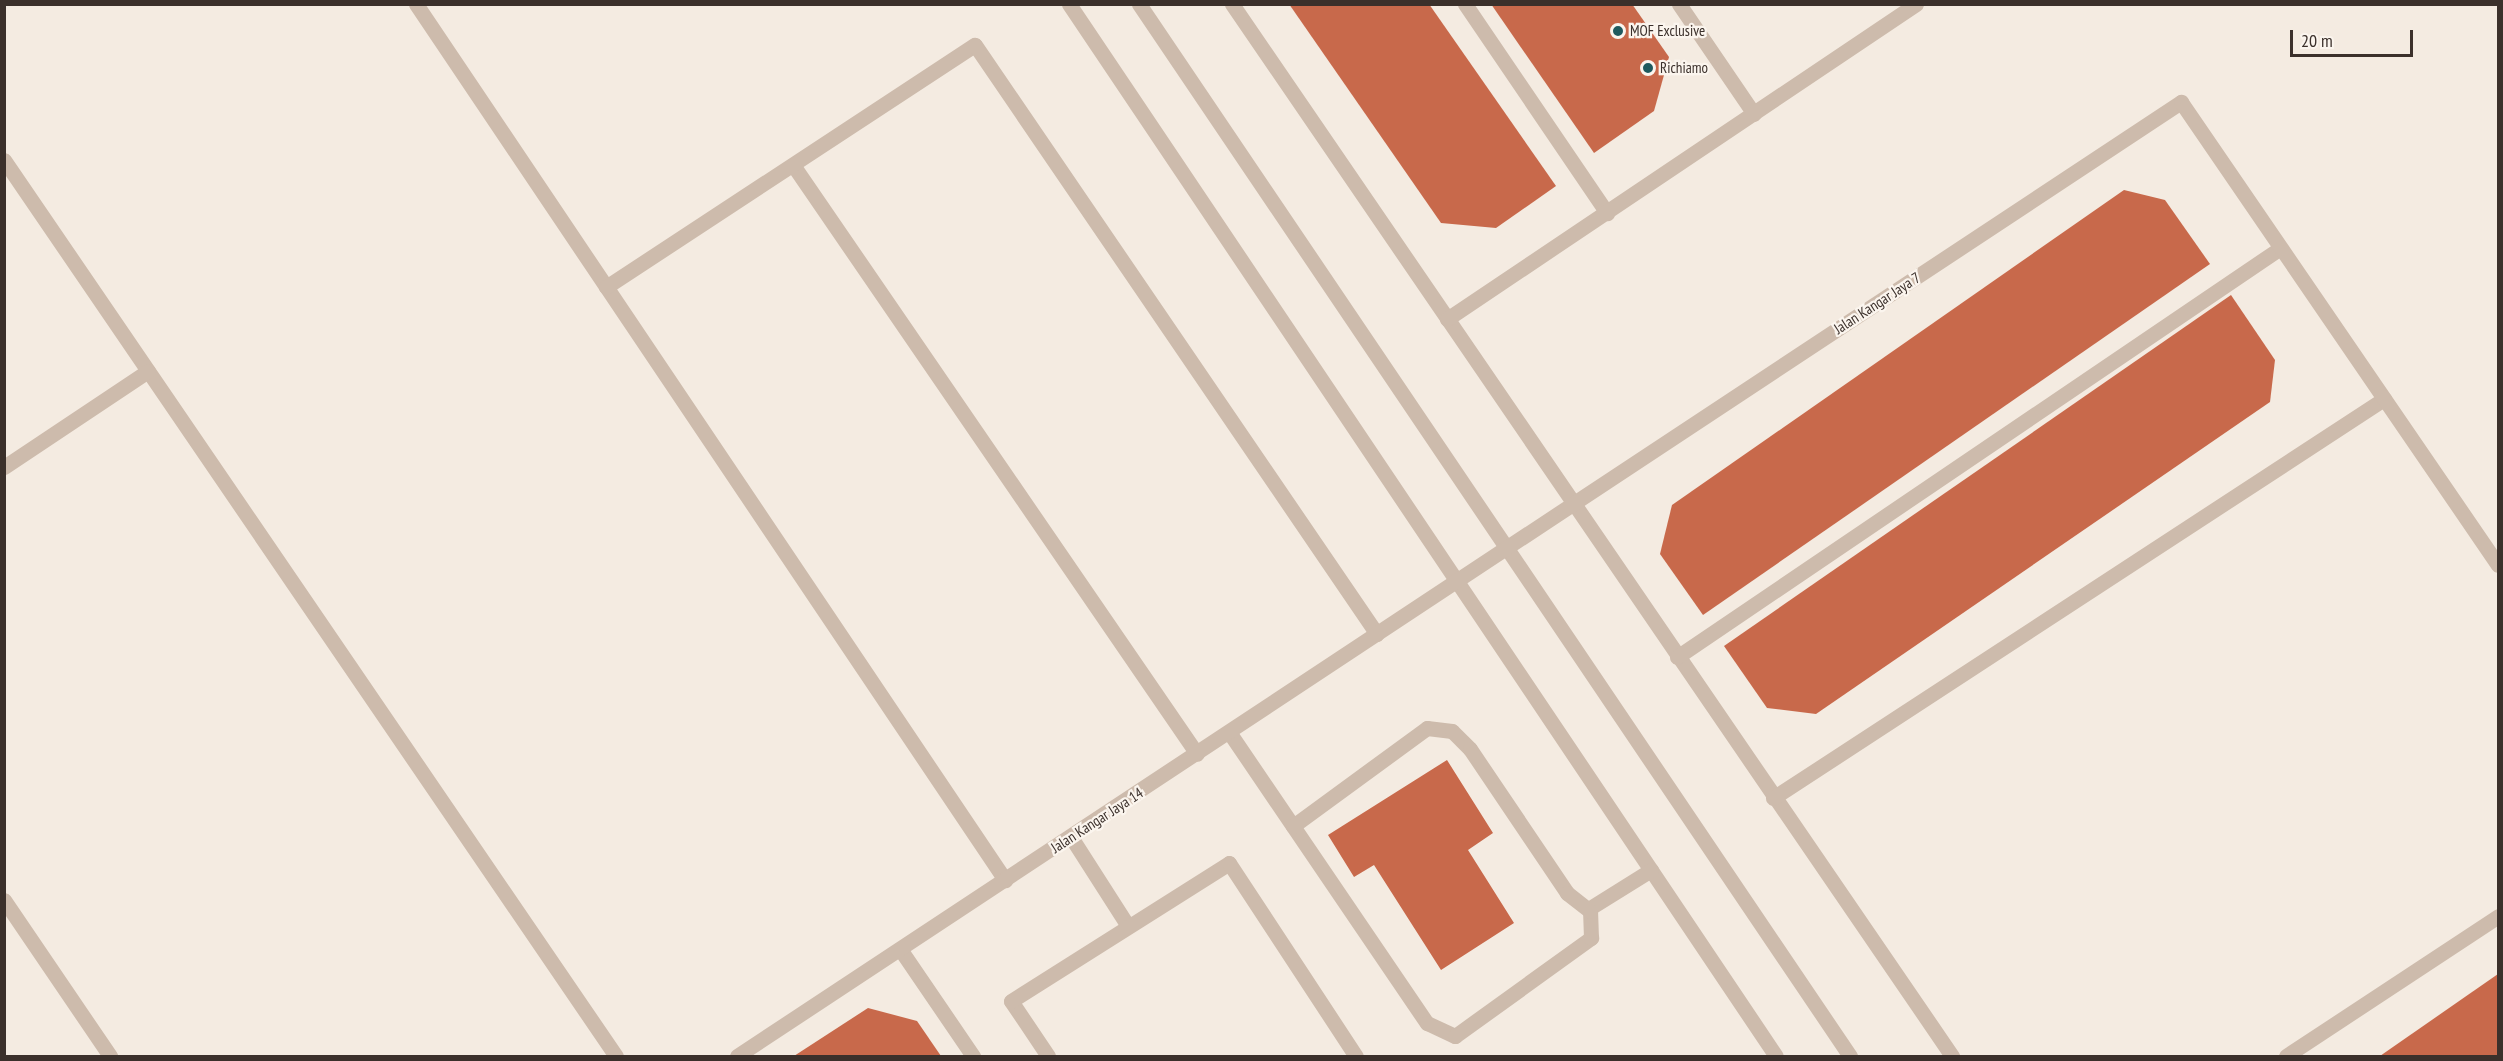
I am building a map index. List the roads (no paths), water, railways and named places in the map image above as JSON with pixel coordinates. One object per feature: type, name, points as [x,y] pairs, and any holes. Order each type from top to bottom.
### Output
[{"type":"street","points":[[416,4],[1005,880]]},
{"type":"street","points":[[1068,4],[1776,1056]]},
{"type":"street","points":[[1139,4],[1850,1056]]},
{"type":"street","points":[[1232,4],[1773,798],[1952,1056]]},
{"type":"street","points":[[1465,4],[1606,213]]},
{"type":"street","points":[[1679,4],[1754,114]]},
{"type":"street","points":[[1447,319],[1754,114],[1899,9],[1916,4]]},
{"type":"street","points":[[606,287],[975,45],[1377,634]]},
{"type":"street","name":"Jalan Kangar Jaya 7","points":[[1506,548],[2181,102],[2279,249]]},
{"type":"street","points":[[4,160],[616,1056]]},
{"type":"street","points":[[793,165],[1197,754]]},
{"type":"street","points":[[1677,657],[2279,249],[2499,566]]},
{"type":"street","points":[[4,467],[148,371]]},
{"type":"street","points":[[1773,798],[2384,399]]},
{"type":"street","name":"Jalan Kangar Jaya 14","points":[[737,1056],[1506,548]]},
{"type":"street","points":[[1229,732],[1427,1023],[1455,1036],[1591,938],[1590,911],[1567,892],[1470,749],[1452,731],[1427,728],[1293,826]]},
{"type":"street","points":[[1071,837],[1128,926]]},
{"type":"street","points":[[1048,1056],[1011,1001],[1229,863],[1356,1056]]},
{"type":"street","points":[[1590,911],[1651,870]]},
{"type":"street","points":[[4,900],[110,1056]]},
{"type":"street","points":[[2286,1056],[2499,916]]},
{"type":"street","points":[[900,950],[973,1056]]},
{"type":"place","name":"MOF Exclusive","points":[[1618,31]]},
{"type":"place","name":"Richiamo","points":[[1648,68]]}]
